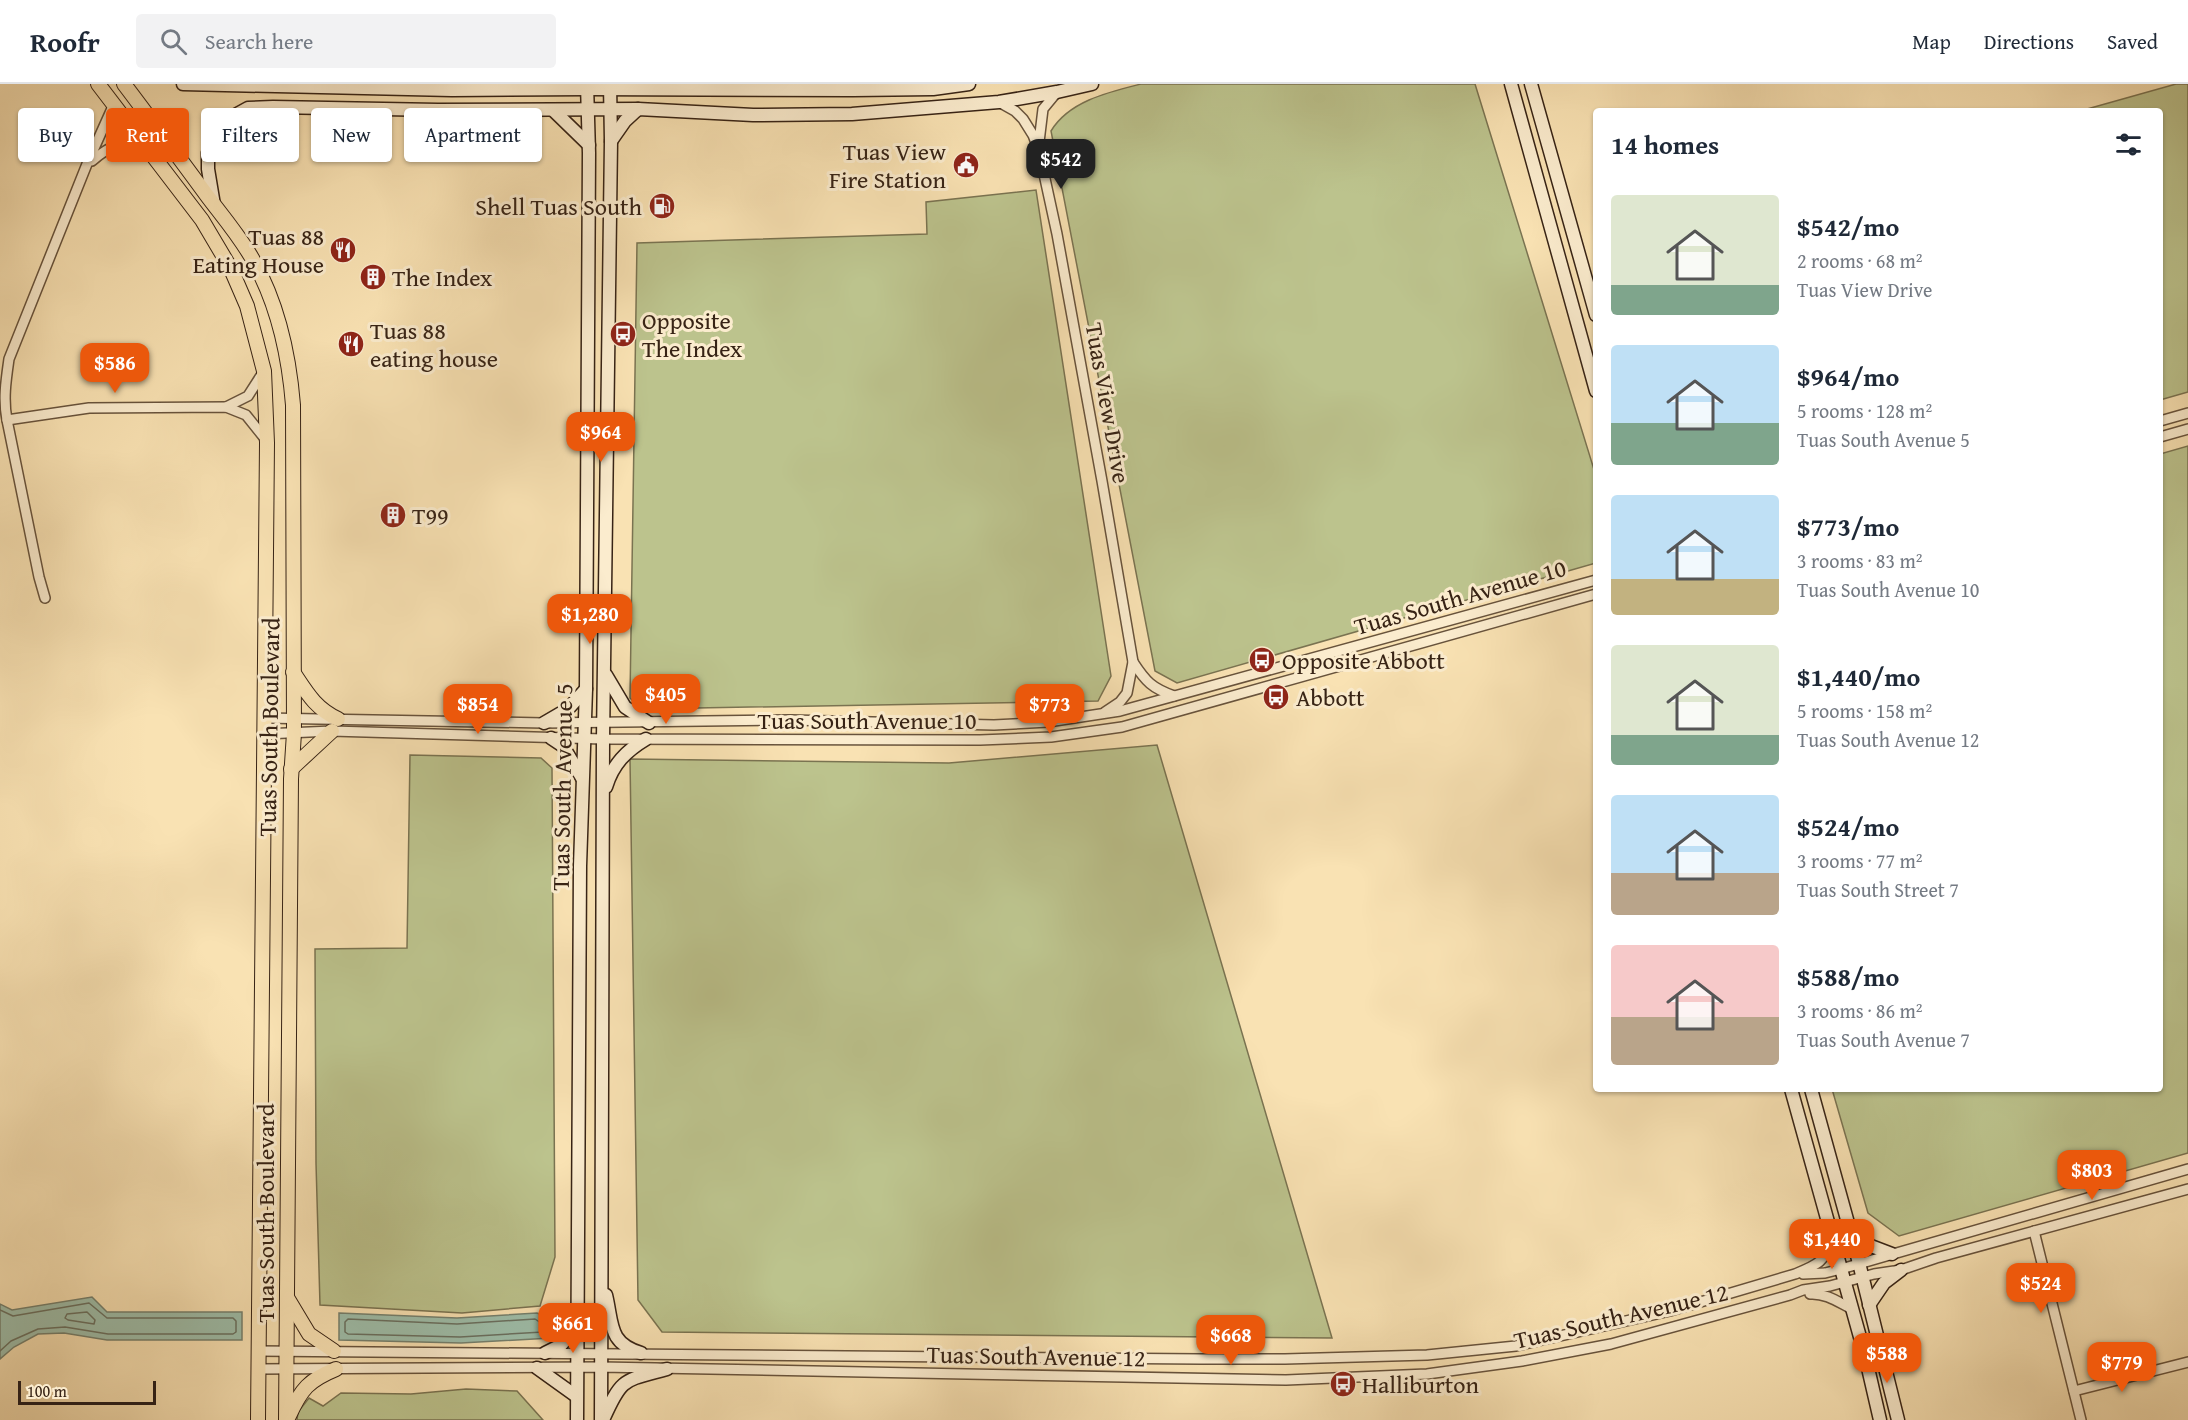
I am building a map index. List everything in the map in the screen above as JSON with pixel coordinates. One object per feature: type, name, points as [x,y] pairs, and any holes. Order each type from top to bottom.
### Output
[{"type":"main road","name":"Tuas South Boulevard","points":[[98,84],[117,108]]},
{"type":"main road","name":"Tuas South Boulevard","points":[[124,84],[253,260],[279,323],[291,375],[294,733],[291,769],[287,1420]]},
{"type":"main road","points":[[183,84],[452,90],[587,86],[933,89],[969,84]]},
{"type":"main road","points":[[214,204],[208,169],[209,146],[228,120],[248,108],[638,109],[753,115],[852,114],[999,102],[1057,93],[1092,84]]},
{"type":"main road","points":[[1511,84],[1593,380]]},
{"type":"main road","points":[[1531,84],[1593,304]]},
{"type":"main road","name":"Tuas South Avenue 5","points":[[577,1420],[582,779],[586,689],[589,145],[587,86]]},
{"type":"main road","name":"Tuas South Avenue 5","points":[[602,1420],[603,739],[610,86]]},
{"type":"main road","points":[[933,89],[939,94],[942,108]]},
{"type":"main road","points":[[611,141],[625,121],[638,109]]},
{"type":"main road","points":[[553,110],[589,145]]},
{"type":"main road","name":"Tuas South Boulevard","points":[[157,162],[202,220],[231,269],[247,306],[264,371],[267,443],[258,1420]]},
{"type":"main road","points":[[291,769],[335,725],[315,704],[293,672]]},
{"type":"main road","points":[[605,674],[625,707],[649,723]]},
{"type":"main road","points":[[544,723],[568,709],[586,689]]},
{"type":"main road","points":[[551,738],[564,747],[582,779]]},
{"type":"main road","points":[[604,796],[610,775],[620,758],[646,738]]},
{"type":"main road","points":[[1792,1092],[1845,1282],[1880,1420]]},
{"type":"main road","points":[[1812,1092],[1859,1263],[1898,1420]]},
{"type":"main road","points":[[1849,1229],[1871,1246],[1892,1254]]},
{"type":"main road","points":[[1869,1305],[1884,1283],[1901,1270]]},
{"type":"main road","points":[[602,1273],[616,1339],[628,1349],[641,1353]]},
{"type":"main road","points":[[287,1298],[309,1334],[334,1351]]},
{"type":"main road","points":[[545,1353],[561,1345],[577,1327]]},
{"type":"main road","points":[[537,1368],[576,1396]]},
{"type":"main road","points":[[287,1420],[297,1398],[309,1384],[316,1377],[336,1369]]},
{"type":"main road","points":[[602,1420],[616,1391],[624,1383],[633,1378],[667,1369]]},
{"type":"street","name":"Tuas View Drive","points":[[1039,152],[1043,109],[1057,93]]},
{"type":"street","name":"Tuas View Drive","points":[[999,102],[1015,111],[1023,120],[1033,135],[1039,152],[1057,234],[1133,662],[1127,693],[1120,702],[1103,714]]},
{"type":"street","points":[[45,597],[39,578],[7,420],[4,392],[9,359],[87,164],[114,104]]},
{"type":"street","points":[[87,164],[106,151]]},
{"type":"street","points":[[226,407],[248,396],[264,371]]},
{"type":"street","points":[[7,420],[88,408],[226,407],[239,411],[252,420],[267,443]]},
{"type":"street","points":[[2163,420],[2188,412]]},
{"type":"street","points":[[2163,436],[2188,429]]},
{"type":"street","name":"Tuas South Avenue 10","points":[[264,734],[294,733],[335,725],[792,720],[994,724],[1048,722],[1120,711],[1593,581]]},
{"type":"street","name":"Tuas South Avenue 10","points":[[264,718],[293,718],[335,725],[551,738],[980,740],[1051,737],[1122,727],[1593,595]]},
{"type":"street","name":"Tuas View Drive","points":[[1133,662],[1149,684],[1174,696]]},
{"type":"street","name":"Tuas South Avenue 12","points":[[259,1351],[1233,1359],[1427,1355],[1516,1346],[1670,1311],[1798,1274],[1841,1269],[2188,1169]]},
{"type":"street","name":"Tuas South Avenue 12","points":[[258,1369],[601,1367],[1286,1380],[1427,1374],[1522,1361],[1611,1344],[1803,1290],[1901,1270],[1936,1258],[2188,1189]]},
{"type":"street","points":[[2034,1231],[2081,1420]]},
{"type":"street","points":[[1803,1290],[1805,1284],[1798,1274],[1824,1258],[1829,1249],[1831,1235]]},
{"type":"street","points":[[1790,1295],[1820,1293],[1852,1309]]},
{"type":"street","points":[[2074,1391],[2188,1362]]},
{"type":"green space","points":[[1141,84],[1475,84],[1593,466],[1593,564],[1177,683],[1155,671],[1051,131],[1068,112],[1103,94]]},
{"type":"green space","points":[[2176,84],[2188,84],[2188,392],[2163,399],[2163,108],[2091,108]]},
{"type":"green space","points":[[1036,190],[1111,676],[1098,701],[641,709],[630,698],[637,243],[927,234],[926,202]]},
{"type":"green space","points":[[2188,446],[2188,1153],[1899,1236],[1868,1213],[1833,1092],[2163,1092],[2163,453]]},
{"type":"green space","points":[[1157,745],[1332,1338],[662,1332],[638,1300],[630,759],[949,763]]},
{"type":"green space","points":[[410,755],[541,758],[552,768],[555,1257],[540,1306],[462,1313],[320,1305],[316,1163],[315,949],[407,948]]},
{"type":"green space","points":[[466,1389],[517,1391],[543,1420],[297,1420],[298,1412],[309,1398],[323,1406],[341,1393],[411,1394]]},
{"type":"water","points":[[92,1297],[107,1312],[242,1312],[242,1340],[107,1340],[64,1333],[38,1334],[14,1347],[0,1359],[0,1304],[12,1310]]},
{"type":"water","points":[[339,1313],[457,1318],[537,1313],[551,1320],[551,1338],[461,1343],[339,1340]]},
{"type":"place","name":"Tuas View Fire Station","points":[[966,165]]},
{"type":"place","name":"Shell Tuas South","points":[[662,206]]},
{"type":"place","name":"Tuas 88 Eating House","points":[[343,250]]},
{"type":"place","name":"The Index","points":[[373,277]]},
{"type":"place","name":"Opposite The Index","points":[[623,334]]},
{"type":"place","name":"Tuas 88 eating house","points":[[351,344]]},
{"type":"place","name":"T99","points":[[393,515]]},
{"type":"place","name":"Opposite Abbott","points":[[1262,660]]},
{"type":"place","name":"Abbott","points":[[1276,697]]},
{"type":"place","name":"Halliburton","points":[[1343,1384]]}]
